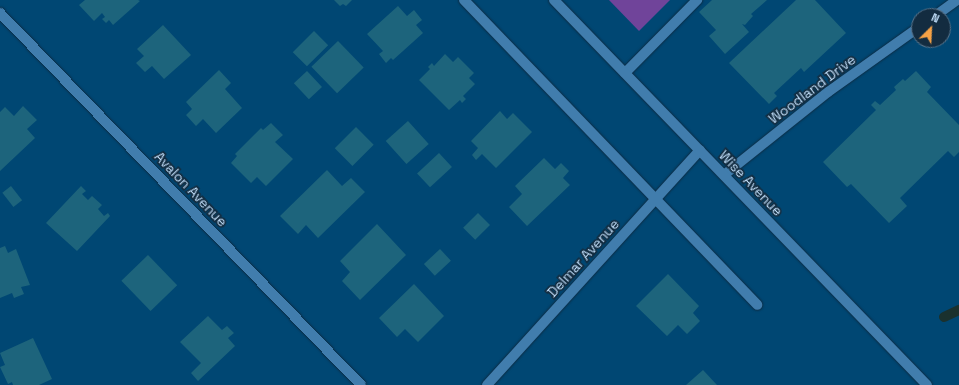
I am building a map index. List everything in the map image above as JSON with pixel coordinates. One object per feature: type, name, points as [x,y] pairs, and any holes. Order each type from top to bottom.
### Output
[{"type":"street","points":[[464,0],[756,305]]},
{"type":"street","name":"Wise Avenue","points":[[554,0],[927,385]]},
{"type":"street","points":[[625,73],[698,0]]},
{"type":"street","points":[[946,8],[957,0]]},
{"type":"street","name":"Avalon Avenue","points":[[0,13],[361,385]]},
{"type":"street","name":"Woodland Drive","points":[[724,175],[828,92],[911,33]]},
{"type":"street","name":"Delmar Avenue","points":[[487,385],[700,150]]},
{"type":"shaded area","points":[[609,0],[670,0],[639,31]]},
{"type":"building","points":[[85,0],[140,1],[113,25],[109,20],[106,23],[102,19],[105,17],[102,13],[94,21],[79,5]]},
{"type":"building","points":[[334,0],[352,0],[346,6],[343,4],[340,6]]},
{"type":"building","points":[[712,0],[767,0],[751,14],[753,16],[745,25],[742,24],[749,32],[725,54],[709,36],[716,30],[699,12]]},
{"type":"building","points":[[796,0],[815,0],[846,33],[804,72],[801,68],[774,93],[777,96],[769,104],[729,63]]},
{"type":"building","points":[[398,6],[407,16],[414,10],[422,20],[416,25],[423,33],[393,60],[391,58],[386,63],[379,54],[383,51],[367,34]]},
{"type":"building","points":[[163,25],[191,55],[164,79],[152,66],[145,72],[136,63],[144,56],[137,49]]},
{"type":"building","points":[[314,31],[328,45],[307,66],[293,52]]},
{"type":"building","points":[[338,41],[364,68],[337,93],[311,67]]},
{"type":"building","points":[[445,54],[453,62],[458,57],[474,73],[469,78],[475,84],[463,96],[466,99],[462,103],[460,100],[449,110],[419,80],[430,69],[428,67],[432,63],[434,66]]},
{"type":"building","points":[[219,70],[231,83],[225,89],[242,108],[216,133],[203,119],[196,126],[186,115],[192,109],[186,102]]},
{"type":"building","points":[[307,71],[322,87],[309,99],[294,83]]},
{"type":"building","points":[[916,71],[931,87],[927,92],[959,125],[959,152],[954,157],[948,151],[900,198],[907,206],[889,223],[851,184],[847,187],[823,162],[876,110],[871,105],[875,101],[880,105],[896,90],[894,87],[903,79],[905,81]]},
{"type":"building","points":[[23,106],[37,120],[27,129],[35,138],[0,171],[0,112],[5,107],[14,116]]},
{"type":"building","points":[[500,111],[507,119],[513,113],[532,132],[496,168],[482,154],[476,160],[472,155],[478,148],[471,141]]},
{"type":"building","points":[[408,121],[429,144],[406,164],[386,141]]},
{"type":"building","points":[[271,123],[283,135],[275,142],[293,159],[266,186],[257,177],[251,183],[231,163],[237,156],[235,154],[261,128],[263,130]]},
{"type":"building","points":[[356,127],[374,145],[352,166],[335,148]]},
{"type":"building","points":[[439,153],[452,167],[430,187],[417,173]]},
{"type":"building","points":[[544,158],[555,169],[561,163],[569,171],[563,178],[570,185],[527,226],[509,207],[522,194],[515,186]]},
{"type":"building","points":[[327,170],[342,186],[351,178],[365,192],[318,238],[306,225],[298,234],[280,216]]},
{"type":"building","points":[[11,186],[22,200],[13,207],[2,193]]},
{"type":"building","points":[[81,186],[86,191],[82,194],[88,200],[92,196],[102,205],[98,209],[104,216],[108,213],[110,216],[77,251],[46,223]]},
{"type":"building","points":[[478,213],[490,225],[475,240],[463,228]]},
{"type":"building","points":[[377,224],[406,255],[360,300],[342,281],[350,272],[340,261]]},
{"type":"building","points":[[5,246],[8,253],[16,249],[30,285],[21,287],[24,294],[14,298],[12,293],[0,298],[0,248]]},
{"type":"building","points":[[440,249],[451,261],[435,276],[424,264]]},
{"type":"building","points":[[148,255],[177,285],[151,311],[121,281]]},
{"type":"building","points":[[668,274],[699,306],[693,313],[700,321],[687,334],[678,325],[667,336],[636,306]]},
{"type":"building","points":[[414,284],[444,316],[418,342],[405,329],[397,337],[379,318]]},
{"type":"building","points":[[208,316],[222,330],[227,326],[234,333],[228,338],[235,346],[198,381],[191,373],[201,363],[180,342]]},
{"type":"building","points":[[33,338],[52,379],[39,385],[13,385],[12,382],[8,384],[0,367],[5,365],[0,353]]},
{"type":"building","points":[[703,370],[717,385],[686,385]]},
{"type":"waterway","points":[[944,317],[959,310]]}]
